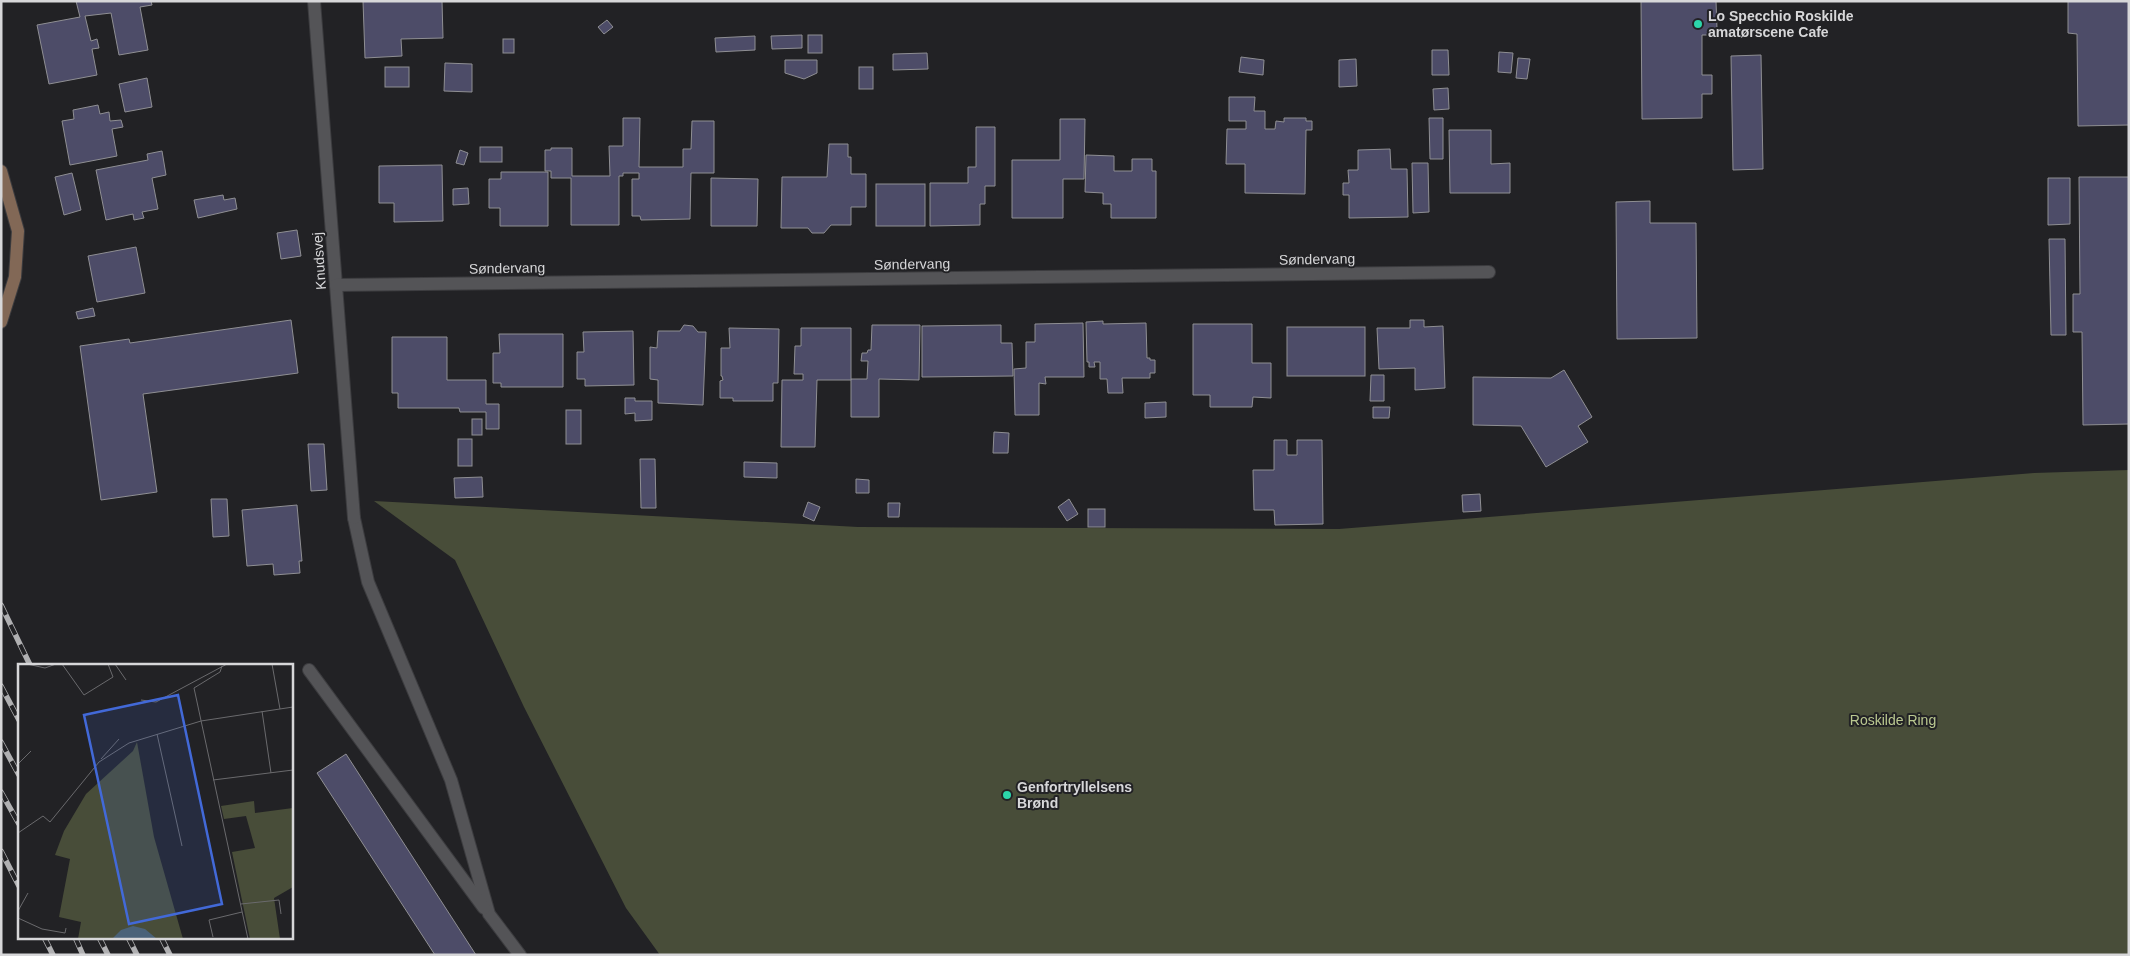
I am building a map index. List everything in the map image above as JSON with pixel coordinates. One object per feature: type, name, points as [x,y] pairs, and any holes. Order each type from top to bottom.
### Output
[{"type":"main road","points":[[1,172],[18,231],[16,277],[1,322]]},
{"type":"street","name":"Knudsvej","points":[[314,1],[354,518],[368,582],[451,780],[489,914]]},
{"type":"street","name":"Søndervang","points":[[336,285],[1489,272]]},
{"type":"street","points":[[309,670],[520,955]]},
{"type":"green space","name":"Roskilde Ring","points":[[2129,470],[2129,955],[660,955],[626,908],[524,707],[455,560],[374,501],[858,527],[1339,529],[2034,473]]},
{"type":"building","points":[[76,1],[151,1],[152,5],[140,7],[148,50],[119,55],[111,13],[85,16],[91,41],[97,39],[99,48],[92,49],[97,75],[49,84],[37,25],[80,17]]},
{"type":"building","points":[[363,1],[442,1],[443,38],[401,39],[402,56],[365,58]]},
{"type":"building","points":[[1641,1],[1716,1],[1717,29],[1711,35],[1702,35],[1702,75],[1712,75],[1712,94],[1702,94],[1702,118],[1642,119]]},
{"type":"building","points":[[2068,1],[2129,1],[2129,125],[2078,126],[2077,34],[2068,33]]},
{"type":"building","points":[[607,20],[613,27],[604,34],[598,27]]},
{"type":"building","points":[[802,35],[802,48],[772,49],[771,36]]},
{"type":"building","points":[[808,35],[822,35],[822,53],[808,53]]},
{"type":"building","points":[[755,36],[755,50],[716,52],[715,38]]},
{"type":"building","points":[[503,39],[514,39],[514,53],[503,53]]},
{"type":"building","points":[[1432,50],[1448,50],[1449,75],[1432,75]]},
{"type":"building","points":[[1499,52],[1513,53],[1511,73],[1498,72]]},
{"type":"building","points":[[927,53],[928,69],[893,70],[893,54]]},
{"type":"building","points":[[1761,55],[1763,169],[1733,170],[1731,56]]},
{"type":"building","points":[[1241,57],[1264,60],[1263,75],[1239,72]]},
{"type":"building","points":[[1518,58],[1530,59],[1527,79],[1516,78]]},
{"type":"building","points":[[1356,59],[1357,86],[1339,87],[1339,60]]},
{"type":"building","points":[[785,60],[817,60],[817,73],[804,79],[785,73]]},
{"type":"building","points":[[445,63],[472,64],[472,92],[444,91]]},
{"type":"building","points":[[385,67],[409,67],[409,87],[385,87]]},
{"type":"building","points":[[859,67],[873,67],[873,89],[859,89]]},
{"type":"building","points":[[147,78],[152,107],[125,112],[119,84]]},
{"type":"building","points":[[1448,88],[1449,109],[1434,110],[1433,89]]},
{"type":"building","points":[[1229,97],[1255,97],[1254,111],[1265,111],[1265,129],[1275,129],[1276,121],[1284,122],[1284,118],[1306,118],[1306,121],[1312,121],[1312,130],[1306,130],[1305,194],[1245,193],[1245,164],[1226,164],[1227,129],[1246,129],[1246,121],[1229,121]]},
{"type":"building","points":[[98,105],[100,114],[109,112],[110,121],[121,120],[123,127],[112,129],[117,156],[70,165],[62,121],[74,119],[73,110]]},
{"type":"building","points":[[623,118],[640,118],[639,167],[683,167],[683,149],[691,149],[692,121],[714,121],[714,173],[691,173],[690,219],[641,220],[640,216],[632,216],[632,179],[639,179],[639,173],[623,173],[623,176],[619,176],[619,225],[571,225],[571,178],[551,178],[551,171],[545,171],[545,150],[551,150],[551,148],[572,148],[572,176],[610,176],[609,146],[623,146]]},
{"type":"building","points":[[1429,118],[1443,118],[1443,159],[1430,159]]},
{"type":"building","points":[[1060,119],[1085,119],[1084,179],[1063,179],[1063,218],[1012,218],[1012,160],[1060,160]]},
{"type":"building","points":[[976,127],[995,127],[995,186],[985,186],[985,204],[980,204],[980,225],[930,226],[930,183],[968,183],[968,167],[976,167]]},
{"type":"building","points":[[1449,130],[1491,130],[1491,164],[1510,163],[1510,193],[1450,193]]},
{"type":"building","points":[[829,144],[848,144],[848,157],[851,157],[851,174],[866,174],[866,207],[851,207],[851,225],[831,225],[824,233],[812,233],[808,228],[781,228],[782,177],[827,177]]},
{"type":"building","points":[[480,147],[502,147],[502,162],[480,162]]},
{"type":"building","points":[[1390,149],[1391,169],[1407,169],[1408,217],[1349,218],[1349,195],[1343,195],[1343,183],[1349,183],[1348,170],[1358,170],[1358,150]]},
{"type":"building","points":[[460,150],[468,153],[464,165],[456,163]]},
{"type":"building","points":[[162,151],[166,175],[152,178],[158,209],[142,212],[144,218],[134,220],[133,214],[106,220],[96,170],[148,160],[147,154]]},
{"type":"building","points":[[1086,155],[1114,156],[1114,171],[1132,171],[1132,159],[1152,159],[1152,171],[1156,171],[1156,218],[1111,218],[1111,204],[1103,204],[1103,193],[1085,192]]},
{"type":"building","points":[[1412,163],[1428,163],[1429,212],[1413,213]]},
{"type":"building","points":[[442,165],[443,221],[394,222],[394,203],[379,203],[379,166]]},
{"type":"building","points":[[501,172],[548,172],[548,226],[500,226],[500,208],[489,208],[489,179],[501,179]]},
{"type":"building","points":[[72,173],[81,210],[64,215],[55,177]]},
{"type":"building","points":[[2079,177],[2129,177],[2129,424],[2083,425],[2082,332],[2073,332],[2073,294],[2080,294]]},
{"type":"building","points":[[711,178],[758,179],[757,226],[711,226]]},
{"type":"building","points":[[2048,178],[2070,178],[2070,224],[2048,225]]},
{"type":"building","points":[[876,184],[925,184],[925,226],[876,226]]},
{"type":"building","points":[[468,188],[469,204],[453,205],[453,189]]},
{"type":"building","points":[[223,195],[224,200],[235,198],[237,209],[198,218],[194,200]]},
{"type":"building","points":[[1650,201],[1650,223],[1696,223],[1697,338],[1617,339],[1616,202]]},
{"type":"building","points":[[297,230],[301,256],[281,259],[277,233]]},
{"type":"building","points":[[2049,239],[2065,239],[2066,335],[2051,335]]},
{"type":"building","points":[[136,247],[145,293],[97,302],[88,256]]},
{"type":"building","points":[[93,308],[95,316],[78,319],[76,312]]},
{"type":"building","points":[[291,320],[298,373],[143,394],[157,492],[101,500],[80,346],[129,339],[130,343]]},
{"type":"building","points":[[1410,320],[1424,320],[1424,327],[1443,326],[1445,388],[1415,390],[1415,368],[1379,369],[1377,328],[1410,328]]},
{"type":"building","points":[[1103,321],[1103,324],[1146,323],[1147,358],[1155,360],[1155,373],[1150,373],[1150,378],[1122,378],[1123,393],[1108,393],[1107,379],[1100,379],[1100,362],[1094,362],[1095,367],[1089,367],[1089,362],[1087,362],[1086,322]]},
{"type":"building","points":[[1083,323],[1084,377],[1045,377],[1046,384],[1039,383],[1039,415],[1015,415],[1014,369],[1026,368],[1026,342],[1035,342],[1035,324]]},
{"type":"building","points":[[1193,324],[1252,324],[1252,363],[1271,363],[1271,398],[1253,397],[1252,407],[1210,407],[1210,395],[1193,395]]},
{"type":"building","points":[[684,325],[693,326],[698,332],[706,332],[703,405],[658,403],[658,380],[650,379],[650,347],[657,348],[658,331],[680,331]]},
{"type":"building","points":[[872,325],[920,325],[919,380],[879,379],[879,417],[851,417],[851,379],[867,379],[868,361],[861,361],[862,353],[867,353],[868,350],[871,350]]},
{"type":"building","points":[[1001,325],[1001,343],[1012,343],[1013,376],[922,377],[922,326]]},
{"type":"building","points":[[1287,327],[1365,327],[1365,376],[1287,376]]},
{"type":"building","points":[[729,328],[779,329],[778,383],[773,383],[773,401],[733,401],[733,398],[720,398],[720,381],[723,380],[721,376],[721,348],[730,348]]},
{"type":"building","points":[[801,328],[851,328],[851,380],[817,380],[815,447],[781,447],[782,380],[803,380],[803,374],[794,374],[795,346],[801,346]]},
{"type":"building","points":[[633,331],[634,385],[585,386],[585,379],[577,379],[577,352],[584,352],[583,332]]},
{"type":"building","points":[[499,334],[563,334],[563,387],[501,387],[501,383],[493,383],[493,353],[500,353]]},
{"type":"building","points":[[392,337],[447,337],[447,380],[486,380],[486,404],[499,404],[499,429],[486,429],[486,412],[460,412],[459,408],[398,408],[398,393],[392,393]]},
{"type":"building","points":[[1564,370],[1592,417],[1578,426],[1588,442],[1546,467],[1521,426],[1473,425],[1473,377],[1551,378]]},
{"type":"building","points":[[1371,375],[1384,375],[1384,401],[1370,401]]},
{"type":"building","points":[[625,398],[635,398],[635,401],[652,401],[652,420],[635,421],[635,413],[625,414]]},
{"type":"building","points":[[1166,402],[1166,417],[1145,418],[1145,403]]},
{"type":"building","points":[[1373,407],[1390,407],[1389,418],[1373,418]]},
{"type":"building","points":[[566,410],[581,410],[581,444],[566,444]]},
{"type":"building","points":[[472,419],[482,419],[482,435],[472,435]]},
{"type":"building","points":[[994,432],[1009,433],[1008,453],[993,453]]},
{"type":"building","points":[[458,439],[472,439],[472,466],[458,466]]},
{"type":"building","points":[[1274,440],[1287,440],[1287,455],[1297,455],[1297,440],[1322,440],[1323,524],[1275,525],[1274,510],[1254,510],[1253,470],[1274,470]]},
{"type":"building","points":[[308,444],[324,444],[327,490],[311,491]]},
{"type":"building","points":[[640,459],[655,459],[656,508],[641,508]]},
{"type":"building","points":[[744,462],[777,463],[777,478],[744,477]]},
{"type":"building","points":[[482,477],[483,497],[455,498],[454,478]]},
{"type":"building","points":[[856,479],[869,480],[869,493],[856,493]]},
{"type":"building","points":[[1480,494],[1481,511],[1463,512],[1462,495]]},
{"type":"building","points":[[211,499],[227,499],[229,536],[213,537]]},
{"type":"building","points":[[1069,499],[1078,514],[1067,521],[1058,507]]},
{"type":"building","points":[[808,502],[820,507],[814,521],[803,516]]},
{"type":"building","points":[[888,503],[900,503],[899,517],[888,517]]},
{"type":"building","points":[[297,505],[302,561],[299,561],[300,573],[274,575],[273,564],[247,566],[242,510]]},
{"type":"building","points":[[1088,509],[1105,509],[1105,527],[1088,527]]},
{"type":"building","points":[[346,754],[476,955],[435,955],[317,773]]},
{"type":"railway","points":[[1,605],[30,664]]},
{"type":"railway","points":[[1,686],[18,718]]},
{"type":"railway","points":[[1,742],[18,773]]},
{"type":"railway","points":[[1,792],[18,822]]},
{"type":"railway","points":[[1,851],[18,884]]},
{"type":"railway","points":[[44,938],[53,955]]},
{"type":"railway","points":[[75,938],[83,955]]},
{"type":"railway","points":[[100,938],[108,955]]},
{"type":"railway","points":[[128,938],[137,955]]},
{"type":"railway","points":[[162,938],[170,955]]},
{"type":"place","name":"Lo Specchio Roskilde amatørscene Cafe","points":[[1698,24]]},
{"type":"place","name":"Genfortryllelsens Brønd","points":[[1007,795]]}]
